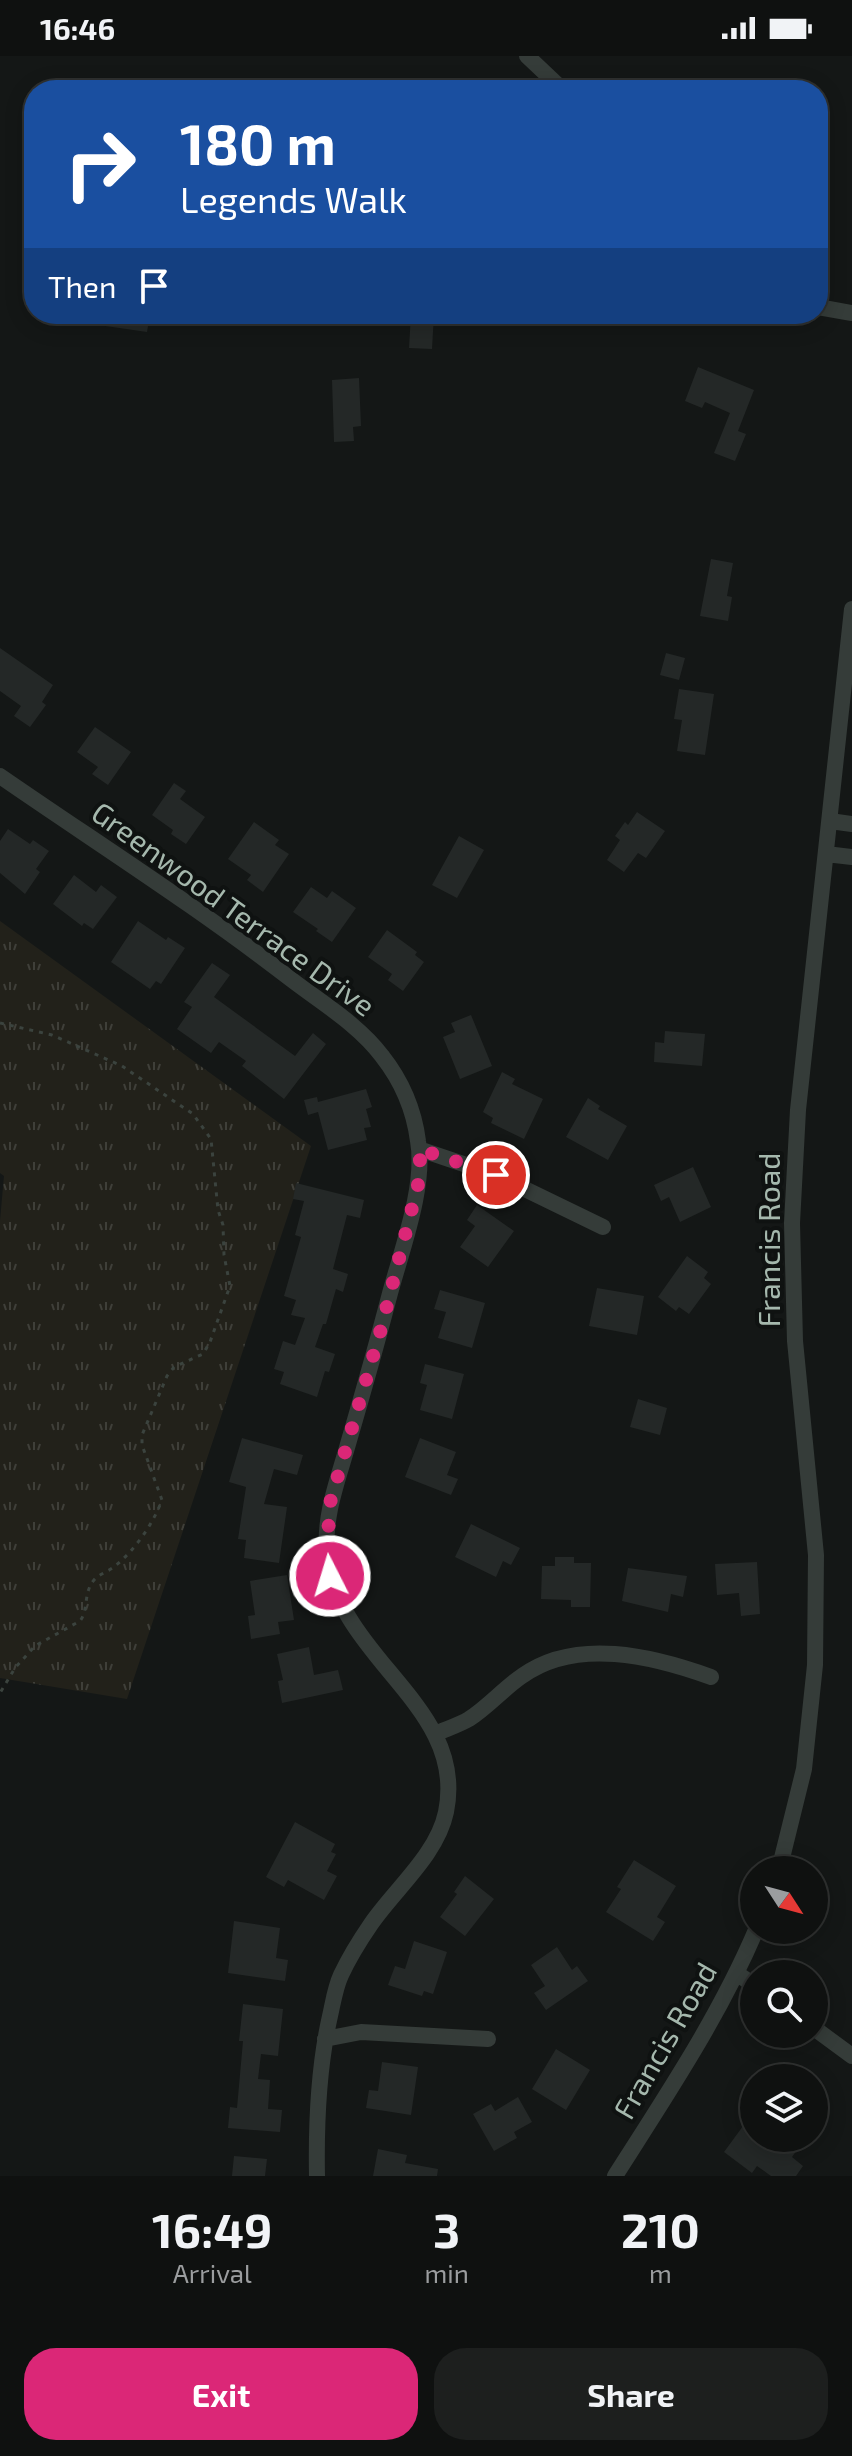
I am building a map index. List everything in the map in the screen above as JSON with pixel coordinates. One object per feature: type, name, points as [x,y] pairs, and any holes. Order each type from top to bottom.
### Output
[{"type":"street","points":[[527,56],[552,80]]},
{"type":"street","points":[[828,309],[852,313]]},
{"type":"street","name":"Francis Road","points":[[782,1856],[804,1769],[815,1665],[816,1555],[795,1341],[792,1223],[798,1110],[852,609]]},
{"type":"street","name":"Greenwood Terrace Drive","points":[[0,776],[270,963],[365,1035],[388,1064],[406,1096],[414,1119],[421,1173],[381,1329],[330,1503],[327,1552],[330,1576],[338,1600],[355,1630],[430,1723],[448,1769],[449,1794],[445,1818],[435,1841],[370,1925],[339,1978],[325,2039],[316,2112],[317,2176]]},
{"type":"street","points":[[830,821],[852,824]]},
{"type":"street","points":[[826,854],[852,857]]},
{"type":"street","points":[[419,1149],[496,1175],[603,1227]]},
{"type":"street","points":[[435,1734],[468,1719],[522,1676],[566,1656],[591,1653],[640,1657],[711,1677]]},
{"type":"street","name":"Francis Road","points":[[615,2176],[691,2055],[749,1944]]},
{"type":"street","points":[[736,1973],[740,1976]]},
{"type":"street","points":[[325,2039],[361,2032],[488,2039]]},
{"type":"street","points":[[828,2038],[852,2056]]},
{"type":"path","points":[[0,1023],[52,1035],[122,1066],[193,1114],[211,1139],[230,1286],[203,1354],[174,1367],[167,1376],[142,1435],[142,1445],[162,1500],[151,1523],[117,1565],[96,1577],[86,1595],[85,1614],[80,1621],[35,1646],[15,1668],[0,1693]]},
{"type":"green space","points":[[0,921],[311,1146],[127,1699],[0,1678],[0,1221],[4,1176],[0,1173]]},
{"type":"building","points":[[92,324],[148,324],[147,332]]},
{"type":"building","points":[[410,324],[433,324],[432,349],[409,348]]},
{"type":"building","points":[[698,367],[754,390],[738,431],[746,434],[735,461],[714,453],[730,413],[705,402],[702,408],[685,401]]},
{"type":"building","points":[[359,378],[361,426],[353,427],[354,441],[334,442],[332,380]]},
{"type":"building","points":[[711,559],[733,563],[727,596],[732,597],[728,621],[700,616]]},
{"type":"building","points":[[0,648],[53,685],[42,702],[46,705],[30,727],[14,716],[21,706],[0,691]]},
{"type":"building","points":[[666,653],[685,658],[679,680],[660,675]]},
{"type":"building","points":[[679,689],[714,694],[705,755],[677,751],[682,720],[674,719]]},
{"type":"building","points":[[95,727],[131,752],[108,785],[92,774],[98,767],[77,752]]},
{"type":"building","points":[[174,783],[186,791],[180,799],[205,817],[186,844],[152,815]]},
{"type":"building","points":[[637,812],[665,831],[646,858],[638,853],[624,872],[607,860],[620,840],[615,836]]},
{"type":"building","points":[[254,822],[279,840],[275,845],[289,854],[263,892],[247,880],[251,875],[228,859]]},
{"type":"building","points":[[8,829],[30,844],[33,840],[49,851],[36,869],[40,872],[25,894],[0,873],[0,841]]},
{"type":"building","points":[[459,836],[484,850],[457,898],[432,885]]},
{"type":"building","points":[[74,875],[96,892],[101,885],[117,897],[93,929],[84,923],[82,926],[53,904]]},
{"type":"building","points":[[311,887],[327,898],[332,891],[356,908],[332,942],[293,912]]},
{"type":"building","points":[[138,921],[166,940],[168,937],[185,948],[161,984],[156,981],[150,989],[111,962]]},
{"type":"building","points":[[387,930],[417,952],[415,955],[424,962],[403,991],[388,980],[392,974],[368,957]]},
{"type":"building","points":[[212,963],[230,975],[214,997],[295,1056],[313,1033],[326,1044],[284,1099],[242,1066],[246,1061],[219,1042],[211,1053],[177,1029],[192,1007],[184,1002]]},
{"type":"building","points":[[471,1015],[492,1066],[460,1079],[443,1037],[455,1032],[451,1023]]},
{"type":"building","points":[[665,1031],[705,1034],[702,1066],[654,1062],[655,1042],[664,1043]]},
{"type":"building","points":[[502,1072],[515,1079],[512,1084],[543,1099],[524,1139],[491,1123],[493,1118],[483,1112]]},
{"type":"building","points":[[366,1089],[372,1107],[366,1109],[371,1127],[364,1128],[367,1140],[328,1150],[318,1112],[308,1115],[304,1100],[317,1097],[318,1102]]},
{"type":"building","points":[[588,1098],[600,1106],[598,1109],[627,1126],[608,1160],[566,1137]]},
{"type":"building","points":[[693,1167],[711,1207],[680,1222],[669,1197],[661,1201],[654,1185]]},
{"type":"building","points":[[296,1183],[364,1200],[360,1218],[347,1215],[333,1269],[348,1274],[343,1292],[336,1289],[326,1324],[323,1324],[315,1347],[335,1354],[329,1372],[325,1371],[317,1397],[280,1384],[284,1372],[274,1369],[283,1341],[295,1345],[305,1318],[291,1315],[296,1300],[284,1296],[301,1237],[295,1235],[304,1201],[293,1199]]},
{"type":"building","points":[[477,1205],[514,1231],[488,1267],[460,1247],[475,1226],[467,1220]]},
{"type":"building","points":[[687,1256],[708,1272],[704,1278],[711,1284],[689,1314],[679,1307],[676,1311],[658,1297]]},
{"type":"building","points":[[597,1288],[644,1296],[637,1335],[589,1326]]},
{"type":"building","points":[[440,1290],[485,1303],[472,1348],[438,1338],[446,1312],[434,1309]]},
{"type":"building","points":[[425,1364],[464,1374],[452,1419],[420,1410],[427,1385],[420,1383]]},
{"type":"building","points":[[638,1399],[667,1408],[660,1435],[630,1427]]},
{"type":"building","points":[[242,1438],[303,1455],[297,1475],[274,1469],[264,1504],[287,1507],[279,1563],[244,1558],[246,1540],[238,1539],[246,1487],[229,1482]]},
{"type":"building","points":[[420,1438],[456,1452],[447,1475],[458,1479],[451,1495],[405,1477]]},
{"type":"building","points":[[471,1524],[520,1548],[511,1565],[503,1561],[496,1577],[455,1557]]},
{"type":"building","points":[[555,1557],[574,1557],[574,1563],[591,1563],[590,1607],[571,1607],[571,1600],[541,1599],[542,1566],[555,1566]]},
{"type":"building","points":[[757,1562],[760,1614],[741,1616],[739,1593],[717,1595],[715,1564]]},
{"type":"building","points":[[628,1568],[687,1576],[683,1597],[671,1594],[668,1612],[622,1601]]},
{"type":"building","points":[[287,1575],[294,1620],[278,1622],[280,1634],[251,1639],[248,1616],[255,1615],[250,1581]]},
{"type":"building","points":[[309,1647],[314,1675],[338,1670],[343,1690],[282,1703],[278,1681],[283,1680],[277,1654]]},
{"type":"building","points":[[295,1822],[335,1844],[331,1852],[336,1854],[327,1871],[337,1876],[324,1900],[288,1880],[284,1887],[266,1877]]},
{"type":"building","points":[[634,1860],[676,1886],[657,1917],[665,1922],[653,1941],[606,1912]]},
{"type":"building","points":[[465,1876],[494,1899],[465,1936],[440,1917],[457,1894],[454,1892]]},
{"type":"building","points":[[234,1921],[280,1928],[276,1958],[288,1960],[285,1981],[228,1973]]},
{"type":"building","points":[[414,1941],[447,1952],[433,1994],[424,1991],[422,1996],[388,1985],[395,1966],[405,1969]]},
{"type":"building","points":[[557,1947],[572,1970],[577,1966],[588,1981],[546,2010],[534,1993],[545,1986],[531,1965]]},
{"type":"building","points":[[243,2004],[283,2009],[278,2056],[261,2054],[258,2079],[270,2080],[268,2109],[282,2110],[280,2132],[228,2128],[230,2107],[237,2108]]},
{"type":"building","points":[[556,2049],[590,2070],[566,2110],[532,2089]]},
{"type":"building","points":[[382,2062],[418,2067],[411,2115],[366,2108],[369,2090],[378,2091]]},
{"type":"building","points":[[518,2097],[532,2122],[514,2132],[517,2138],[494,2151],[473,2114],[491,2104],[495,2111]]},
{"type":"building","points":[[740,2130],[740,2152],[796,2152],[792,2157],[803,2166],[796,2176],[771,2176],[757,2166],[752,2173],[724,2152]]},
{"type":"building","points":[[378,2149],[407,2155],[405,2163],[438,2169],[437,2176],[373,2176]]},
{"type":"building","points":[[234,2156],[267,2159],[265,2176],[232,2176]]},
{"type":"route","points":[[330,1576],[327,1552],[330,1503],[381,1329],[421,1173],[419,1149],[496,1175]]}]
